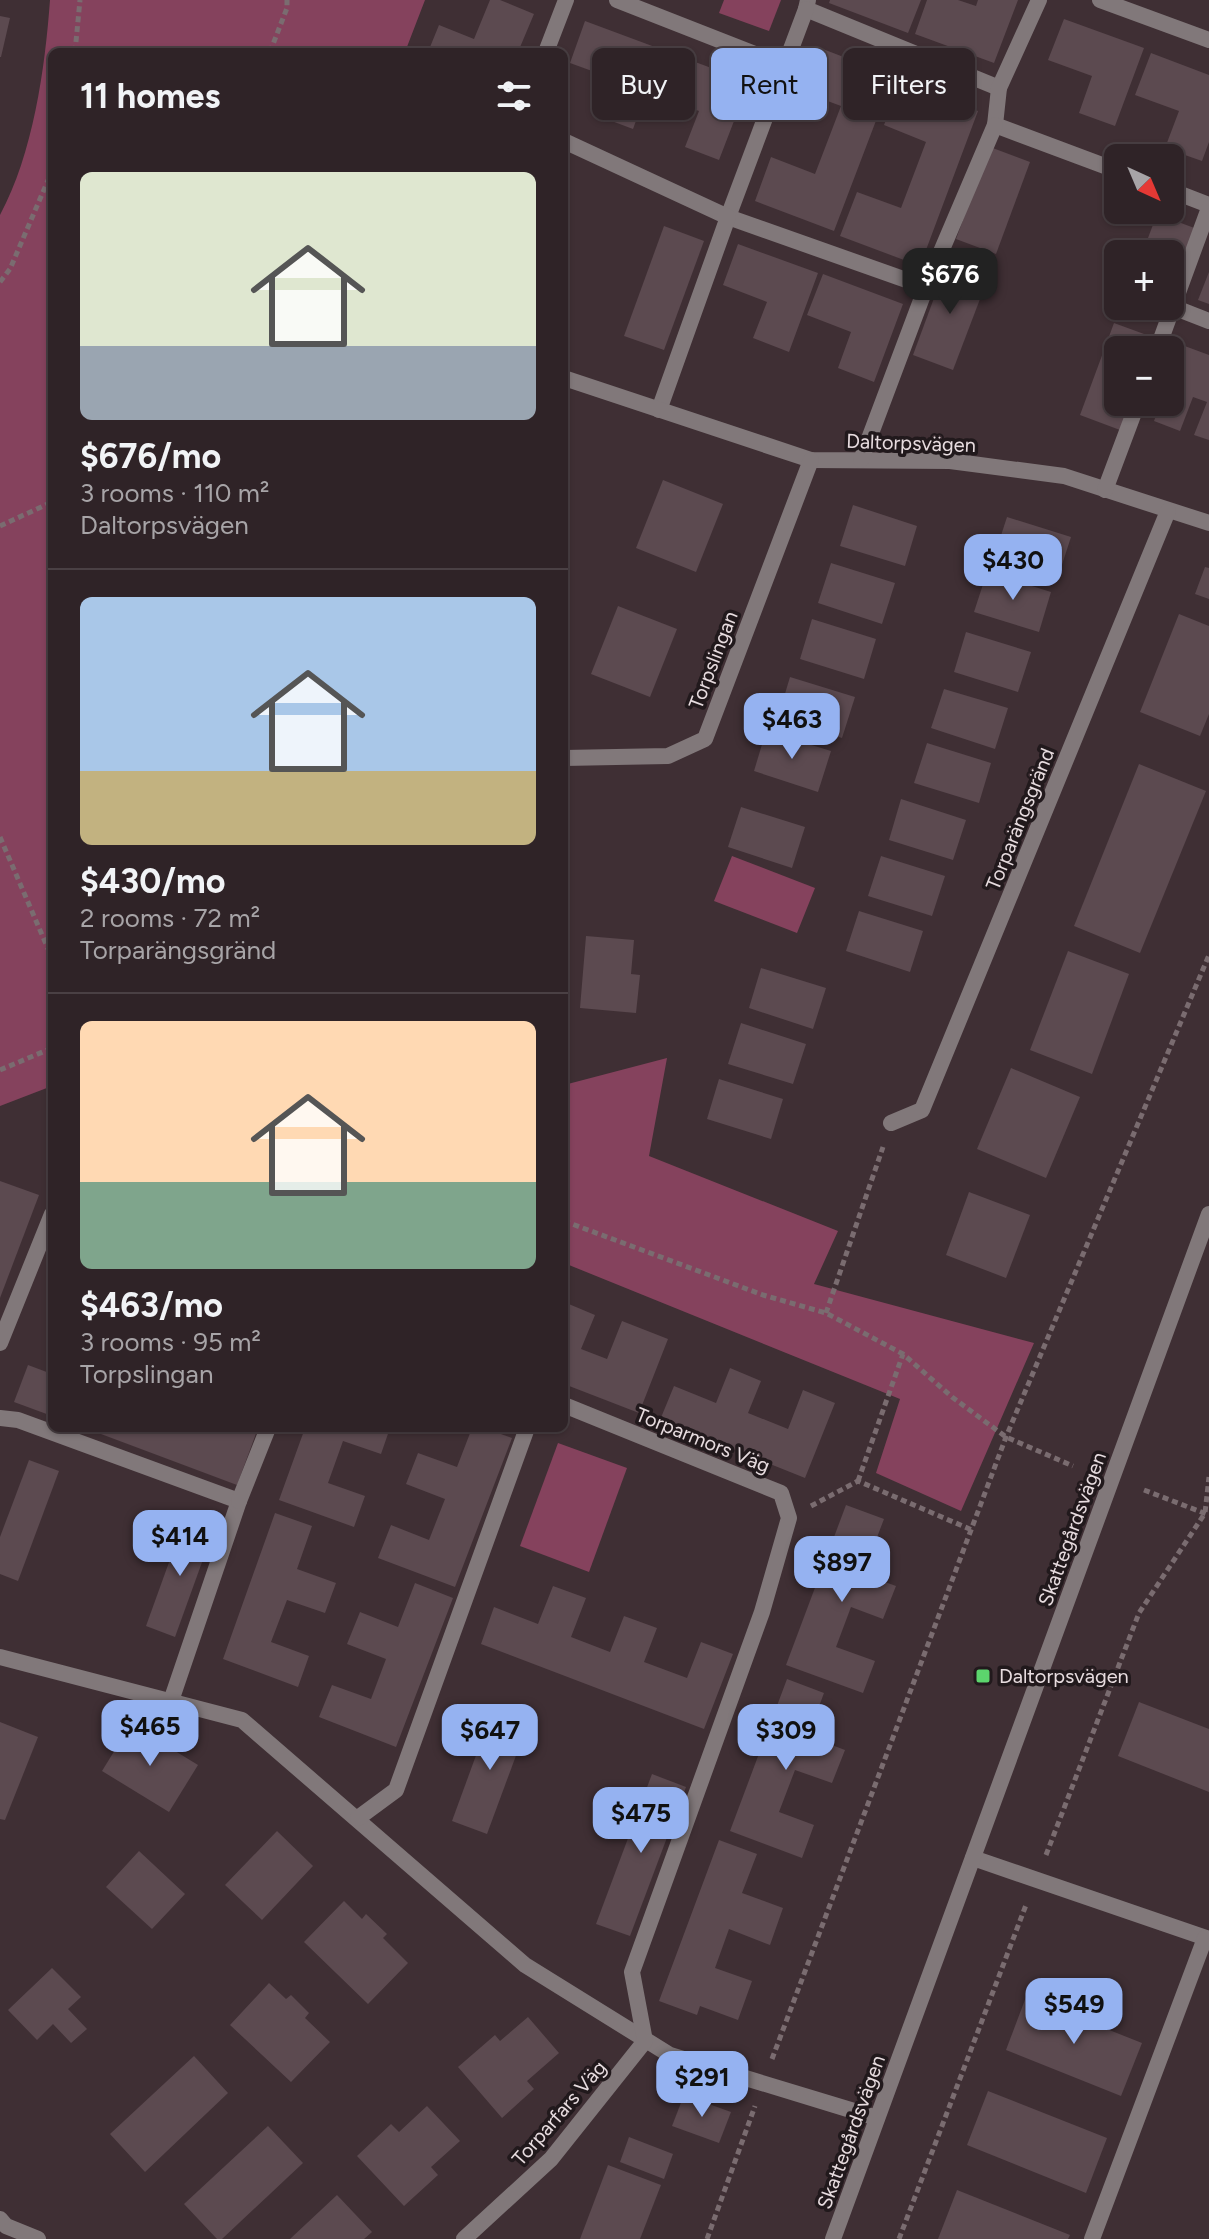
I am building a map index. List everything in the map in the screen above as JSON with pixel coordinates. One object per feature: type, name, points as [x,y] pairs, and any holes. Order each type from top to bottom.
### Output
[{"type":"street","points":[[548,48],[566,0]]},
{"type":"street","points":[[617,0],[740,48]]},
{"type":"street","points":[[861,460],[926,287],[995,125],[999,88],[1039,0]]},
{"type":"street","points":[[1100,0],[1209,40]]},
{"type":"street","points":[[790,48],[807,4],[999,88]]},
{"type":"street","points":[[659,410],[763,120]]},
{"type":"street","points":[[995,125],[1104,166]]},
{"type":"street","points":[[568,143],[728,217],[926,287]]},
{"type":"street","points":[[1184,196],[1209,206],[1184,276]]},
{"type":"street","points":[[1184,311],[1209,321]]},
{"type":"street","name":"Daltorpsvägen","points":[[568,379],[811,460],[950,461],[1064,476],[1209,523]]},
{"type":"street","points":[[1105,490],[1133,416]]},
{"type":"street","name":"Torpslingan","points":[[568,758],[668,756],[705,739],[811,460]]},
{"type":"street","name":"Torparängsgränd","points":[[891,1123],[922,1110],[1168,511]]},
{"type":"street","name":"Skattegårdsvägen","points":[[833,2239],[1209,1214]]},
{"type":"street","points":[[0,1343],[48,1224]]},
{"type":"street","name":"Torparmors Väg","points":[[568,1407],[781,1493],[789,1518]]},
{"type":"street","points":[[0,1418],[18,1420],[48,1431]]},
{"type":"street","points":[[51,1432],[239,1501]]},
{"type":"street","points":[[171,1701],[239,1501],[266,1432]]},
{"type":"street","points":[[358,1818],[396,1790],[526,1432]]},
{"type":"street","points":[[645,2041],[632,1972],[762,1612],[789,1518]]},
{"type":"street","points":[[0,1657],[242,1720],[525,1965],[645,2041],[670,2055],[877,2118]]},
{"type":"street","points":[[973,1858],[1207,1939],[1092,2239]]},
{"type":"street","name":"Torparfars Väg","points":[[464,2239],[551,2159],[645,2041]]},
{"type":"street","points":[[0,2219],[6,2226],[38,2239]]},
{"type":"path","points":[[75,48],[80,0]]},
{"type":"path","points":[[272,48],[287,8],[287,0]]},
{"type":"path","points":[[0,282],[10,269],[48,180]]},
{"type":"path","points":[[0,526],[48,504]]},
{"type":"path","points":[[0,837],[48,949]]},
{"type":"path","points":[[707,2239],[1006,1437],[1209,955]]},
{"type":"path","points":[[0,1070],[48,1050]]},
{"type":"path","points":[[826,1313],[891,1123]]},
{"type":"path","points":[[568,1222],[763,1295],[826,1313],[903,1354],[952,1397],[1006,1437],[1073,1466]]},
{"type":"path","points":[[789,1518],[858,1481],[903,1354]]},
{"type":"path","points":[[858,1481],[972,1530]]},
{"type":"path","points":[[1144,1490],[1209,1515]]},
{"type":"shaded area","points":[[50,0],[425,0],[407,48],[48,48],[48,1088],[0,1106],[0,215],[29,138],[45,54]]},
{"type":"shaded area","points":[[724,0],[781,0],[769,31],[719,13]]},
{"type":"shaded area","points":[[732,856],[815,888],[797,933],[714,901]]},
{"type":"shaded area","points":[[667,1058],[649,1156],[838,1231],[814,1284],[1034,1343],[961,1511],[876,1473],[900,1399],[568,1265],[568,1084]]},
{"type":"shaded area","points":[[558,1443],[627,1468],[589,1572],[520,1546]]},
{"type":"building","points":[[490,0],[500,0],[534,14],[520,48],[430,48],[439,25],[474,39]]},
{"type":"building","points":[[830,0],[921,0],[908,33],[829,3]]},
{"type":"building","points":[[927,0],[958,0],[976,6],[978,0],[1018,0],[994,63],[975,56],[975,48],[953,48],[915,34]]},
{"type":"building","points":[[0,16],[10,18],[1,57],[0,57]]},
{"type":"building","points":[[1064,19],[1144,48],[1115,126],[1079,113],[1092,76],[1048,60]]},
{"type":"building","points":[[585,21],[658,48],[592,48],[592,71],[570,63]]},
{"type":"building","points":[[827,51],[843,57],[843,120],[876,120],[834,231],[755,201],[771,157],[815,174],[841,106],[827,101]]},
{"type":"building","points":[[1151,53],[1209,75],[1209,142],[1202,161],[1184,155],[1184,144],[1167,144],[1179,111],[1135,95]]},
{"type":"building","points":[[695,62],[711,68],[711,120],[734,120],[719,160],[685,147],[699,111],[695,109]]},
{"type":"building","points":[[609,120],[636,120],[633,129]]},
{"type":"building","points":[[886,120],[975,120],[920,266],[840,236],[857,192],[901,208],[926,142],[884,125]]},
{"type":"building","points":[[990,147],[1030,162],[996,254],[956,239]]},
{"type":"building","points":[[1153,224],[1184,224],[1197,229],[1184,263],[1184,240],[1147,240]]},
{"type":"building","points":[[664,226],[704,241],[664,350],[624,336]]},
{"type":"building","points":[[738,244],[818,273],[789,352],[753,338],[767,302],[723,285]]},
{"type":"building","points":[[947,263],[988,278],[953,370],[913,355]]},
{"type":"building","points":[[1209,272],[1209,304],[1198,300]]},
{"type":"building","points":[[823,274],[903,304],[874,382],[838,368],[851,332],[807,315]]},
{"type":"building","points":[[1114,323],[1150,336],[1109,336]]},
{"type":"building","points":[[1184,346],[1209,355],[1209,440],[1194,435],[1207,402],[1193,397],[1180,431],[1154,421],[1156,416],[1184,416]]},
{"type":"building","points":[[1104,350],[1104,416],[1126,416],[1120,430],[1080,415]]},
{"type":"building","points":[[663,480],[723,504],[696,572],[636,548]]},
{"type":"building","points":[[853,505],[917,526],[905,566],[840,546]]},
{"type":"building","points":[[1007,517],[1071,537],[1058,577],[994,557]]},
{"type":"building","points":[[831,563],[895,583],[882,624],[818,603]]},
{"type":"building","points":[[1205,567],[1209,568],[1209,599],[1195,594]]},
{"type":"building","points":[[987,572],[1051,592],[1039,632],[974,612]]},
{"type":"building","points":[[618,606],[677,629],[650,697],[591,674]]},
{"type":"building","points":[[1179,614],[1209,626],[1209,714],[1200,736],[1140,712]]},
{"type":"building","points":[[812,619],[876,639],[864,679],[800,659]]},
{"type":"building","points":[[966,632],[1031,652],[1018,692],[954,672]]},
{"type":"building","points":[[790,677],[855,697],[842,738],[778,717]]},
{"type":"building","points":[[944,689],[1008,708],[995,749],[931,728]]},
{"type":"building","points":[[766,731],[831,751],[818,792],[754,771]]},
{"type":"building","points":[[927,743],[991,763],[979,803],[914,783]]},
{"type":"building","points":[[1139,764],[1206,791],[1140,953],[1074,926]]},
{"type":"building","points":[[901,799],[966,820],[953,860],[889,840]]},
{"type":"building","points":[[741,807],[805,827],[792,868],[728,847]]},
{"type":"building","points":[[881,856],[945,876],[932,916],[868,896]]},
{"type":"building","points":[[859,911],[923,931],[910,972],[846,951]]},
{"type":"building","points":[[586,936],[634,940],[631,974],[640,975],[636,1013],[580,1008]]},
{"type":"building","points":[[1068,951],[1129,974],[1092,1074],[1030,1050]]},
{"type":"building","points":[[761,968],[826,988],[813,1029],[749,1008]]},
{"type":"building","points":[[741,1023],[806,1044],[793,1084],[728,1064]]},
{"type":"building","points":[[1011,1068],[1080,1097],[1046,1178],[977,1149]]},
{"type":"building","points":[[719,1079],[783,1099],[771,1139],[707,1119]]},
{"type":"building","points":[[0,1181],[39,1195],[0,1298]]},
{"type":"building","points":[[969,1192],[1030,1215],[1006,1278],[946,1255]]},
{"type":"building","points":[[568,1304],[595,1315],[581,1349],[607,1359],[622,1321],[668,1339],[639,1413],[568,1386]]},
{"type":"building","points":[[28,1365],[48,1372],[48,1415],[14,1402]]},
{"type":"building","points":[[730,1368],[761,1381],[748,1413],[788,1429],[803,1390],[835,1403],[805,1478],[660,1420],[674,1386],[716,1403]]},
{"type":"building","points":[[96,1432],[257,1432],[237,1485]]},
{"type":"building","points":[[304,1432],[389,1432],[381,1454],[343,1441],[328,1483],[365,1496],[354,1527],[279,1500]]},
{"type":"building","points":[[470,1432],[495,1432],[512,1438],[455,1587],[378,1558],[391,1525],[429,1540],[445,1499],[406,1484],[418,1453],[457,1467]]},
{"type":"building","points":[[29,1460],[59,1471],[18,1581],[0,1574],[0,1537]]},
{"type":"building","points":[[846,1505],[884,1519],[863,1574],[896,1586],[883,1619],[851,1607],[836,1647],[875,1661],[863,1693],[786,1665]]},
{"type":"building","points":[[275,1513],[312,1526],[297,1569],[336,1583],[325,1613],[287,1600],[271,1642],[309,1656],[298,1687],[223,1659]]},
{"type":"building","points":[[185,1518],[214,1529],[175,1637],[146,1626]]},
{"type":"building","points":[[415,1583],[453,1598],[396,1747],[319,1717],[332,1685],[371,1699],[386,1659],[347,1644],[360,1612],[398,1627]]},
{"type":"building","points":[[553,1586],[586,1598],[571,1637],[610,1652],[624,1616],[657,1628],[644,1662],[687,1678],[701,1642],[733,1654],[704,1729],[481,1644],[494,1607],[538,1624]]},
{"type":"building","points":[[787,1679],[824,1693],[808,1736],[845,1750],[832,1783],[795,1770],[779,1812],[814,1825],[802,1858],[730,1831]]},
{"type":"building","points":[[1139,1702],[1209,1729],[1209,1792],[1118,1756]]},
{"type":"building","points":[[493,1709],[528,1723],[487,1834],[452,1821]]},
{"type":"building","points":[[0,1722],[38,1737],[5,1820],[0,1819]]},
{"type":"building","points":[[131,1724],[198,1765],[169,1812],[102,1771]]},
{"type":"building","points":[[652,1774],[686,1787],[630,1936],[596,1924]]},
{"type":"building","points":[[277,1831],[313,1866],[262,1920],[225,1885]]},
{"type":"building","points":[[719,1840],[757,1854],[742,1893],[783,1908],[770,1945],[729,1929],[715,1968],[752,1981],[738,2020],[700,2006],[697,2015],[659,2001]]},
{"type":"building","points":[[139,1851],[185,1894],[152,1929],[106,1887]]},
{"type":"building","points":[[344,1901],[362,1919],[366,1914],[387,1934],[383,1938],[408,1963],[368,2004],[304,1942]]},
{"type":"building","points":[[52,1968],[81,1997],[68,2009],[87,2029],[71,2043],[53,2024],[37,2040],[8,2010]]},
{"type":"building","points":[[269,1983],[286,1999],[291,1995],[309,2013],[305,2018],[330,2042],[291,2082],[230,2025]]},
{"type":"building","points":[[1026,1997],[1142,2043],[1121,2096],[1006,2050]]},
{"type":"building","points":[[528,2017],[559,2053],[527,2081],[534,2089],[502,2118],[458,2067],[495,2035],[500,2041]]},
{"type":"building","points":[[194,2056],[228,2093],[145,2172],[110,2134]]},
{"type":"building","points":[[988,2091],[1107,2138],[1086,2193],[967,2145]]},
{"type":"building","points":[[684,2095],[731,2112],[719,2143],[672,2126]]},
{"type":"building","points":[[427,2106],[460,2141],[431,2167],[438,2175],[404,2206],[357,2156],[391,2124],[399,2132]]},
{"type":"building","points":[[268,2126],[303,2163],[222,2239],[217,2239],[184,2204]]},
{"type":"building","points":[[629,2137],[673,2154],[664,2179],[620,2162]]},
{"type":"building","points":[[608,2165],[661,2185],[640,2239],[580,2239]]},
{"type":"building","points":[[957,2190],[1070,2235],[1068,2239],[938,2239]]},
{"type":"building","points":[[337,2195],[372,2232],[364,2239],[290,2239]]},
{"type":"place","name":"Daltorpsvägen","points":[[983,1676]]}]
